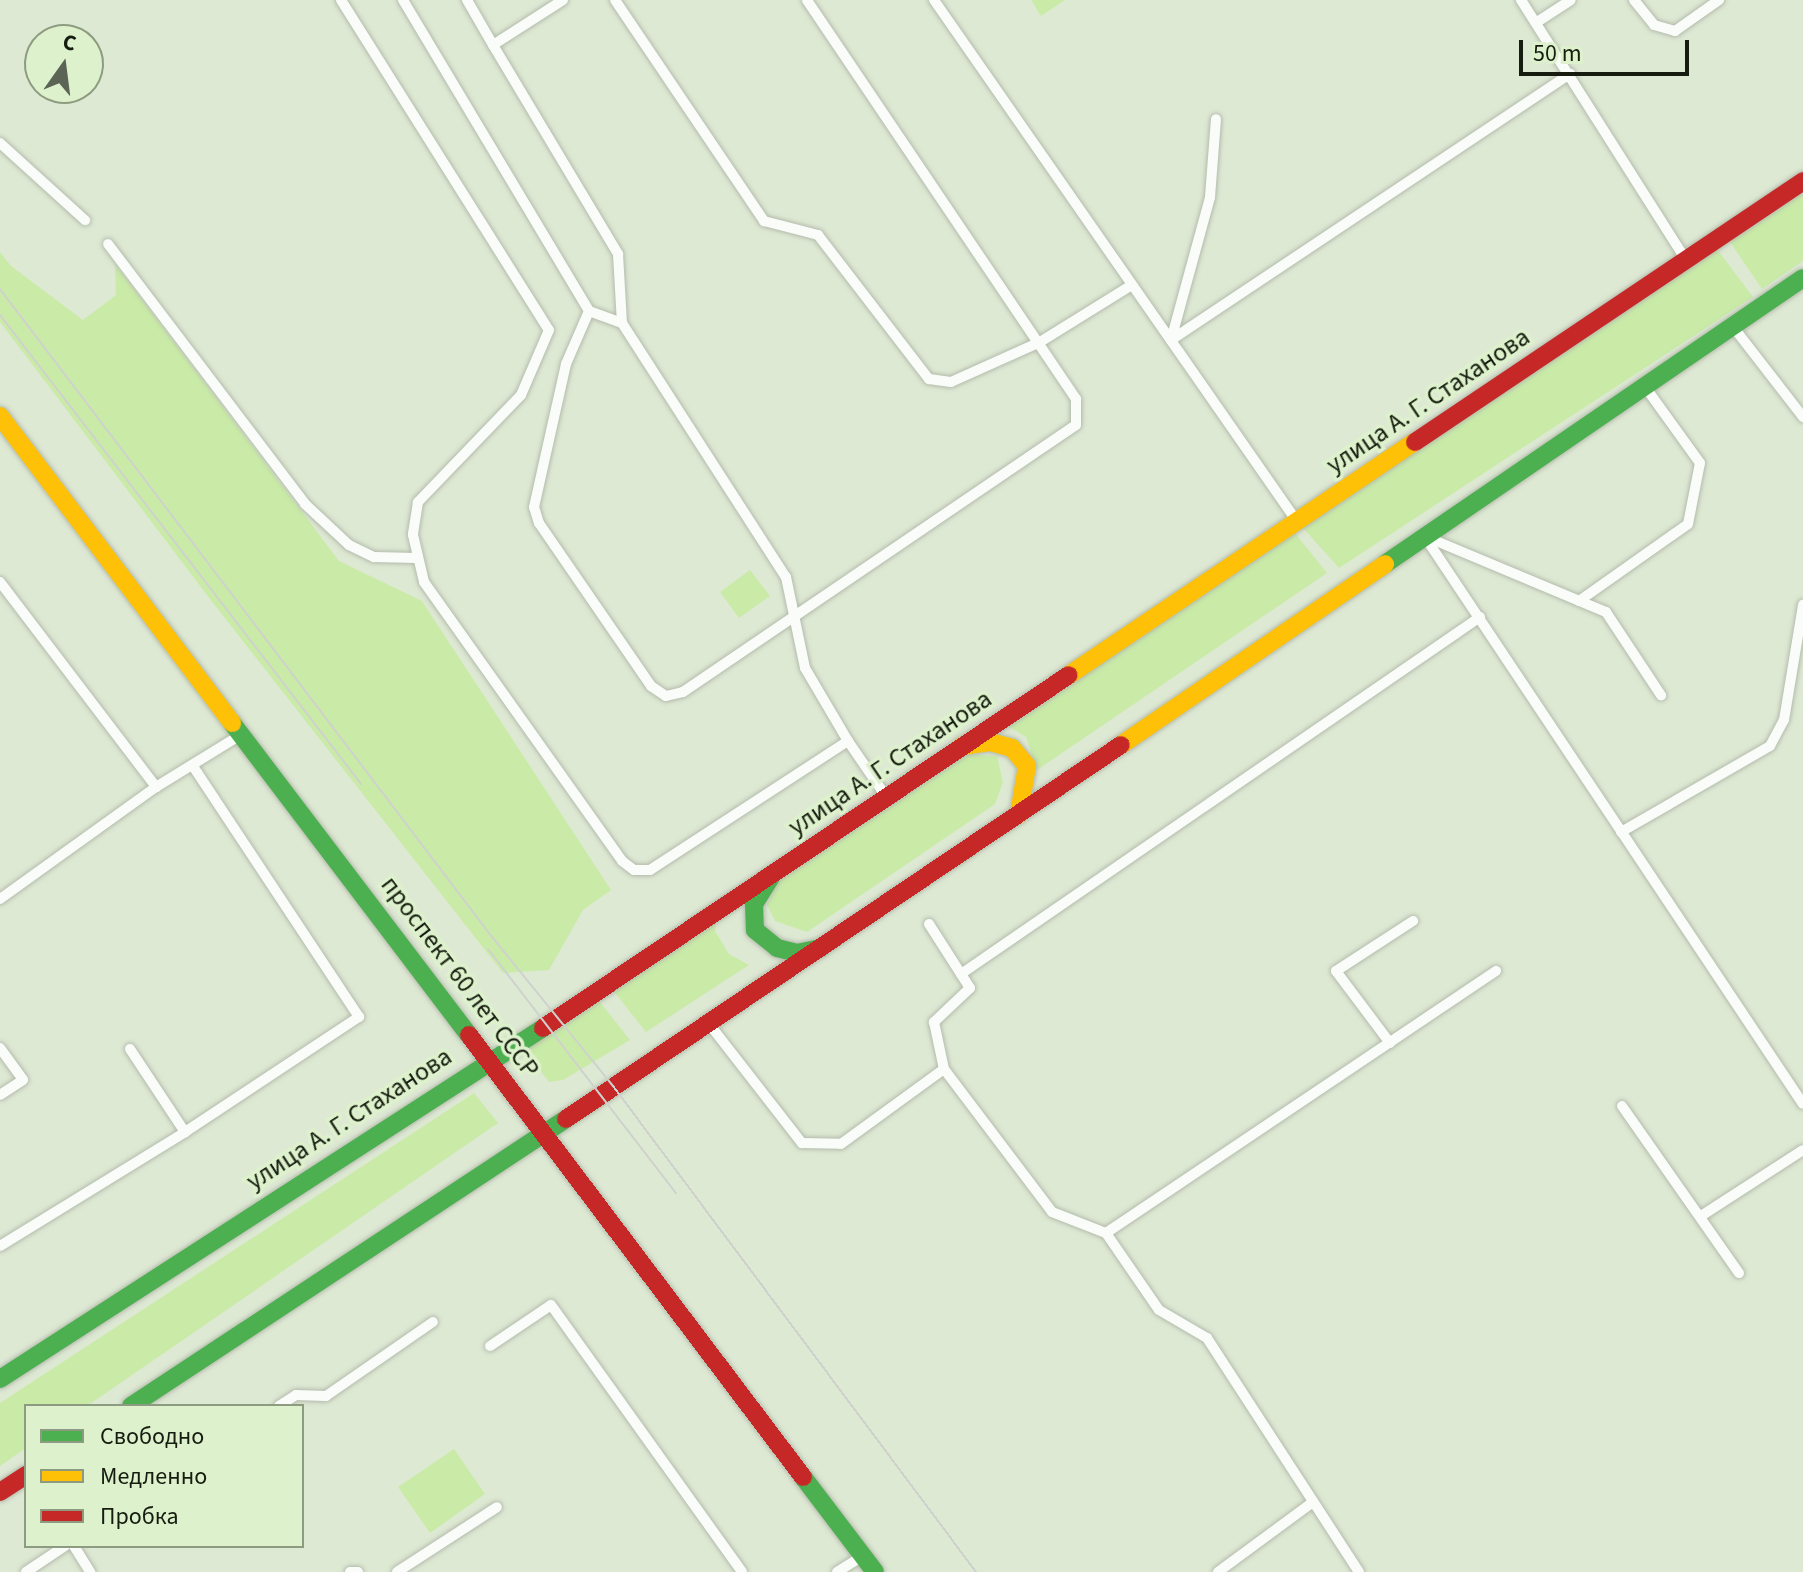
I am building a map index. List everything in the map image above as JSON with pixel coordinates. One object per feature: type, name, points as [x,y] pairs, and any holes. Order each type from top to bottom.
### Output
[{"type":"main road","name":"улица А. Г. Стаханова","points":[[0,1379],[488,1059],[558,1018],[1803,181]]},
{"type":"main road","points":[[134,1404],[824,948],[1803,278]]},
{"type":"main road","name":"проспект 60 лет СССР","points":[[0,416],[875,1572]]},
{"type":"main road","points":[[959,747],[990,742],[1012,748],[1027,766],[1019,814]]},
{"type":"main road","points":[[773,873],[754,904],[755,930],[777,948],[797,953],[824,948]]},
{"type":"main road","points":[[0,1492],[24,1476]]},
{"type":"lane","points":[[341,0],[549,330],[521,395],[418,502],[416,558],[424,582],[622,861],[634,870],[650,870],[848,741]]},
{"type":"lane","points":[[403,0],[589,311],[622,323]]},
{"type":"lane","points":[[467,0],[618,254],[622,323],[778,562],[805,668],[848,741],[886,796]]},
{"type":"lane","points":[[493,45],[563,0]]},
{"type":"lane","points":[[615,0],[764,221],[818,235],[929,379],[951,382],[1040,342],[1132,285]]},
{"type":"lane","points":[[589,311],[566,364],[535,493],[539,523],[651,686],[666,696],[683,692],[1076,425],[1076,399],[1040,342],[807,0]]},
{"type":"lane","points":[[934,0],[1297,521]]},
{"type":"lane","points":[[1521,0],[1686,259]]},
{"type":"lane","points":[[1537,22],[1571,0]]},
{"type":"lane","points":[[1634,0],[1654,25],[1675,31],[1719,0]]},
{"type":"lane","points":[[1171,340],[1570,74]]},
{"type":"lane","points":[[1171,340],[1210,197],[1216,119]]},
{"type":"lane","points":[[0,143],[85,220]]},
{"type":"lane","points":[[108,244],[305,504],[362,551],[374,557],[416,558]]},
{"type":"lane","points":[[1732,326],[1803,417]]},
{"type":"lane","points":[[1579,601],[1688,524],[1700,463],[1645,386]]},
{"type":"lane","points":[[1424,536],[1606,612],[1661,695]]},
{"type":"lane","points":[[1424,536],[1803,1104]]},
{"type":"lane","points":[[0,582],[156,787]]},
{"type":"lane","points":[[1621,832],[1770,746],[1784,720],[1803,605]]},
{"type":"lane","points":[[961,974],[1480,617]]},
{"type":"lane","points":[[0,899],[156,787],[242,734]]},
{"type":"lane","points":[[0,1246],[185,1132],[359,1017],[193,766]]},
{"type":"lane","points":[[1390,1043],[1336,971],[1413,921]]},
{"type":"lane","points":[[929,924],[970,988],[934,1022],[944,1069],[1052,1212],[1106,1233],[1159,1310],[1207,1338],[1359,1572]]},
{"type":"lane","points":[[1106,1233],[1496,971]]},
{"type":"lane","points":[[709,1024],[802,1143],[841,1144],[944,1069]]},
{"type":"lane","points":[[0,1048],[23,1080],[0,1095]]},
{"type":"lane","points":[[130,1049],[185,1132]]},
{"type":"lane","points":[[1622,1106],[1739,1273]]},
{"type":"lane","points":[[1701,1216],[1803,1150]]},
{"type":"lane","points":[[490,1346],[551,1305],[742,1572]]},
{"type":"lane","points":[[282,1404],[296,1395],[326,1396],[433,1322]]},
{"type":"lane","points":[[1218,1572],[1313,1502]]},
{"type":"lane","points":[[397,1572],[497,1507]]},
{"type":"lane","points":[[26,1572],[62,1548]]},
{"type":"lane","points":[[75,1548],[90,1572]]},
{"type":"lane","points":[[837,1572],[863,1555]]},
{"type":"lane","points":[[350,1572],[358,1572]]},
{"type":"green space","points":[[1031,0],[1065,0],[1041,16]]},
{"type":"green space","points":[[1803,193],[1803,261],[1762,289],[1730,242]]},
{"type":"green space","points":[[1717,249],[1753,297],[1339,568],[1302,527]]},
{"type":"green space","points":[[0,252],[11,266],[83,320],[116,295],[115,264],[339,561],[422,601],[611,890],[583,910],[549,970],[503,973],[213,603],[0,322]]},
{"type":"green space","points":[[1295,533],[1327,573],[1037,770],[1026,737],[1004,724]]},
{"type":"green space","points":[[750,570],[770,596],[739,618],[720,592]]},
{"type":"green space","points":[[960,754],[997,756],[1003,782],[995,804],[807,932],[775,921],[767,905],[779,879]]},
{"type":"green space","points":[[716,921],[715,931],[729,954],[749,965],[646,1032],[612,989]]},
{"type":"green space","points":[[596,997],[630,1040],[563,1080],[549,1082],[535,1064],[530,1046]]},
{"type":"green space","points":[[474,1093],[498,1123],[90,1404],[24,1404],[24,1449],[0,1466],[0,1403]]},
{"type":"green space","points":[[454,1449],[485,1494],[430,1533],[398,1487]]},
{"type":"tram line","points":[[0,289],[492,937],[613,1086],[976,1572]]},
{"type":"tram line","points":[[0,315],[361,784]]},
{"type":"tram line","points":[[488,949],[676,1193]]},
{"type":"traffic: fast","points":[[1385,564],[1803,278]]},
{"type":"traffic: fast","points":[[232,723],[469,1035]]},
{"type":"traffic: fast","points":[[771,877],[754,904],[755,930],[777,948],[797,953],[820,948]]},
{"type":"traffic: fast","points":[[0,1379],[543,1028]]},
{"type":"traffic: fast","points":[[134,1404],[566,1119]]},
{"type":"traffic: fast","points":[[803,1477],[875,1572]]},
{"type":"traffic: slow","points":[[0,416],[232,723]]},
{"type":"traffic: slow","points":[[1069,675],[1415,442]]},
{"type":"traffic: slow","points":[[1121,745],[1385,564]]},
{"type":"traffic: slow","points":[[962,746],[990,742],[1012,748],[1027,766],[1019,814]]},
{"type":"traffic: jam","points":[[1415,442],[1803,181]]},
{"type":"traffic: jam","points":[[543,1028],[1069,675]]},
{"type":"traffic: jam","points":[[566,1119],[1121,745]]},
{"type":"traffic: jam","points":[[469,1035],[803,1477]]},
{"type":"traffic: jam","points":[[0,1492],[24,1476]]}]
